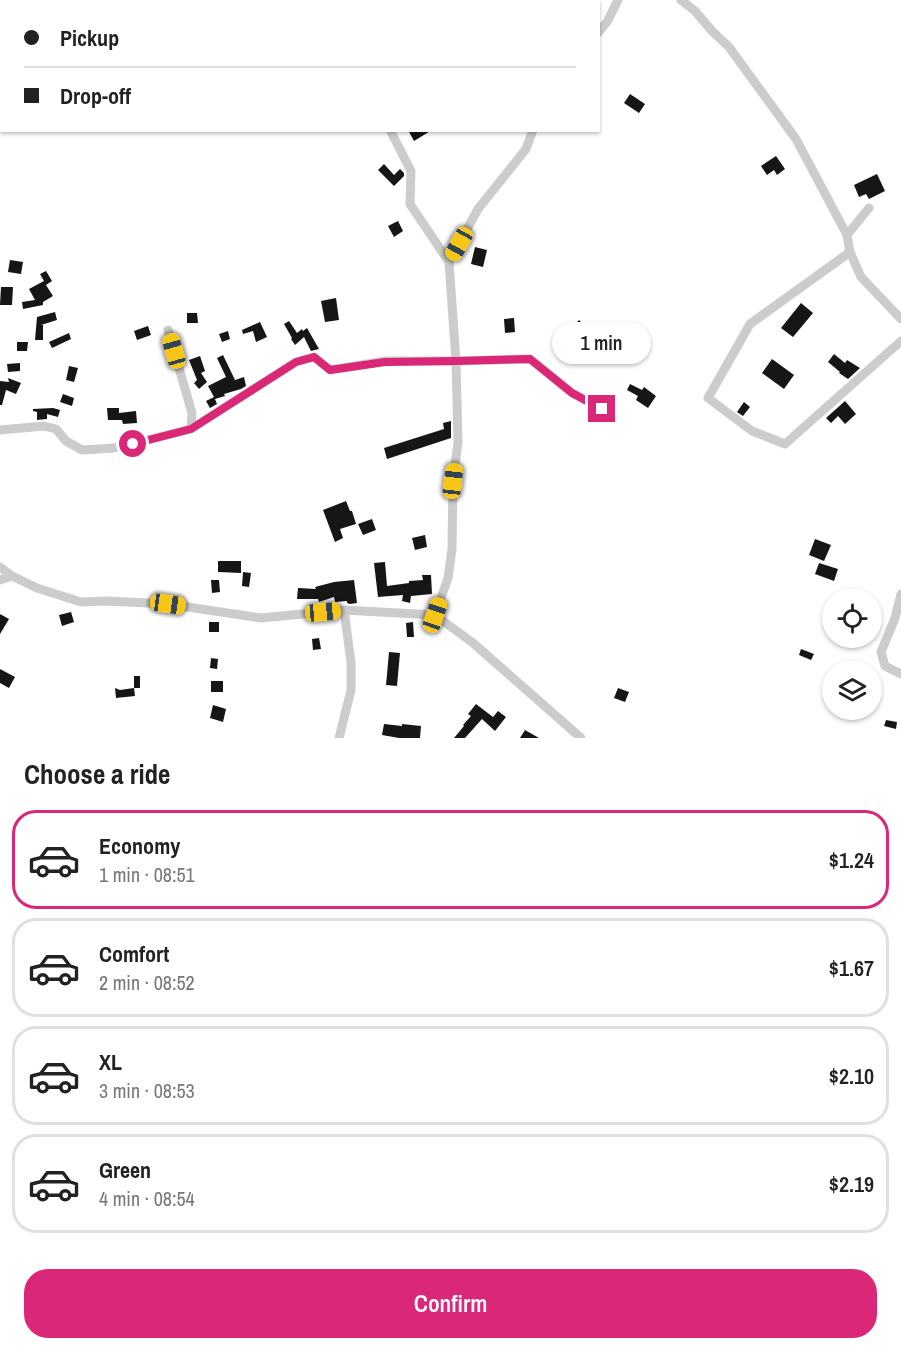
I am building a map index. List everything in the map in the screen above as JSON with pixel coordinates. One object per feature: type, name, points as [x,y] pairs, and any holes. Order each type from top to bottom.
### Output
[{"type":"street","points":[[600,31],[618,0]]},
{"type":"street","points":[[681,0],[695,11],[729,47],[796,139],[848,235],[850,252],[861,277],[901,319]]},
{"type":"street","points":[[391,132],[411,171],[410,204],[449,262],[456,361],[458,441],[453,481],[452,549],[448,578],[435,615]]},
{"type":"street","points":[[449,262],[478,209],[526,149],[532,132]]},
{"type":"street","points":[[848,235],[869,208]]},
{"type":"street","points":[[850,252],[750,324],[708,398],[752,430],[785,444],[901,341]]},
{"type":"street","points":[[168,330],[192,413],[191,429]]},
{"type":"street","points":[[0,430],[44,426],[56,429],[66,441],[82,450],[114,448],[191,429],[296,362],[314,357],[330,370],[385,362],[530,359],[572,393],[602,409]]},
{"type":"street","points":[[0,567],[12,576],[37,588],[81,602],[168,604],[261,618],[344,610],[435,615],[473,643],[581,738]]},
{"type":"street","points":[[0,580],[12,576]]},
{"type":"street","points":[[901,594],[895,618],[881,652],[885,666],[901,674]]},
{"type":"street","points":[[339,738],[351,690],[351,662],[344,610]]},
{"type":"building","points":[[630,94],[645,104],[639,113],[624,103]]},
{"type":"building","points":[[409,132],[429,132],[414,141]]},
{"type":"building","points":[[776,156],[785,169],[777,175],[774,170],[767,175],[761,166]]},
{"type":"building","points":[[384,164],[394,175],[400,169],[404,173],[404,176],[394,186],[378,170]]},
{"type":"building","points":[[877,174],[885,191],[869,199],[866,194],[859,197],[854,185]]},
{"type":"building","points":[[398,221],[403,231],[394,237],[388,226]]},
{"type":"building","points":[[475,247],[487,250],[483,267],[471,264]]},
{"type":"building","points":[[10,260],[23,262],[21,274],[8,272]]},
{"type":"building","points":[[46,271],[52,281],[46,285],[53,296],[43,302],[43,305],[23,309],[22,302],[35,300],[29,289],[44,281],[40,274]]},
{"type":"building","points":[[1,287],[13,287],[12,305],[0,305]]},
{"type":"building","points":[[336,298],[339,320],[325,322],[321,301]]},
{"type":"building","points":[[801,303],[813,313],[793,337],[781,328]]},
{"type":"building","points":[[55,312],[57,320],[41,325],[43,325],[43,340],[35,340],[37,317]]},
{"type":"building","points":[[187,313],[197,313],[198,323],[187,323]]},
{"type":"building","points":[[514,318],[515,332],[505,333],[504,319]]},
{"type":"building","points":[[579,320],[585,326],[583,328],[594,339],[583,350],[574,341],[577,338],[569,330]]},
{"type":"building","points":[[289,321],[297,333],[307,328],[319,349],[311,351],[304,337],[295,345],[284,324]]},
{"type":"building","points":[[260,322],[267,337],[256,342],[253,331],[243,334],[242,330]]},
{"type":"building","points":[[148,326],[151,335],[137,340],[134,331]]},
{"type":"building","points":[[228,331],[230,339],[222,342],[219,334]]},
{"type":"building","points":[[69,333],[71,339],[52,348],[49,342]]},
{"type":"building","points":[[17,342],[28,342],[27,351],[17,351]]},
{"type":"building","points":[[834,354],[845,363],[847,360],[860,368],[848,379],[828,362]]},
{"type":"building","points":[[223,355],[235,380],[244,377],[246,386],[215,399],[217,404],[210,408],[206,401],[214,397],[208,386],[226,377],[217,358]]},
{"type":"building","points":[[200,356],[205,371],[201,373],[207,382],[199,389],[194,383],[197,380],[189,360]]},
{"type":"building","points":[[772,359],[794,375],[784,389],[762,373]]},
{"type":"building","points":[[20,363],[20,371],[8,372],[7,364]]},
{"type":"building","points":[[69,366],[78,368],[74,382],[66,380]]},
{"type":"building","points":[[8,378],[21,383],[16,394],[6,390],[2,405],[0,405],[0,381],[9,382]]},
{"type":"building","points":[[630,384],[642,390],[644,387],[656,396],[648,408],[636,400],[638,396],[627,390]]},
{"type":"building","points":[[63,394],[74,398],[72,406],[60,402]]},
{"type":"building","points":[[845,401],[856,414],[845,424],[838,416],[831,423],[826,418]]},
{"type":"building","points":[[744,402],[750,407],[743,416],[737,412]]},
{"type":"building","points":[[107,408],[119,408],[119,413],[136,411],[137,423],[123,424],[122,420],[108,420]]},
{"type":"building","points":[[33,409],[60,410],[58,417],[47,414],[47,419],[37,420],[37,412],[33,411]]},
{"type":"building","points":[[451,421],[451,438],[387,459],[384,448],[444,429],[443,423]]},
{"type":"building","points":[[346,501],[356,524],[340,529],[343,538],[335,542],[323,510]]},
{"type":"building","points":[[372,519],[376,530],[363,535],[358,524]]},
{"type":"building","points":[[425,535],[427,547],[415,550],[412,538]]},
{"type":"building","points":[[815,539],[831,545],[824,561],[809,555]]},
{"type":"building","points":[[218,561],[241,561],[241,573],[218,572]]},
{"type":"building","points":[[385,562],[387,586],[423,580],[422,575],[431,575],[432,594],[411,596],[410,603],[402,601],[403,595],[378,597],[374,563]]},
{"type":"building","points":[[819,563],[838,569],[834,581],[815,574]]},
{"type":"building","points":[[243,572],[251,573],[249,587],[242,586]]},
{"type":"building","points":[[211,580],[219,580],[220,592],[212,593]]},
{"type":"building","points":[[354,580],[357,603],[335,602],[334,597],[319,602],[318,599],[297,599],[298,588],[316,589],[315,587],[334,582]]},
{"type":"building","points":[[71,612],[74,622],[62,626],[59,615]]},
{"type":"building","points":[[0,614],[9,619],[0,634]]},
{"type":"building","points":[[209,622],[219,622],[219,632],[209,632]]},
{"type":"building","points":[[413,622],[414,637],[407,637],[406,623]]},
{"type":"building","points":[[319,638],[321,649],[313,650],[312,639]]},
{"type":"building","points":[[801,649],[814,654],[811,660],[799,655]]},
{"type":"building","points":[[389,652],[400,653],[397,686],[386,685]]},
{"type":"building","points":[[211,658],[218,659],[217,669],[210,668]]},
{"type":"building","points":[[0,669],[15,677],[9,688],[0,683]]},
{"type":"building","points":[[134,676],[140,676],[140,688],[134,688]]},
{"type":"building","points":[[211,681],[223,681],[223,692],[211,692]]},
{"type":"building","points":[[115,688],[120,690],[134,688],[135,696],[116,698]]},
{"type":"building","points":[[618,688],[629,692],[625,702],[614,698]]},
{"type":"building","points":[[476,704],[493,717],[498,711],[506,717],[495,731],[482,719],[465,738],[454,738],[471,716],[468,714]]},
{"type":"building","points":[[213,705],[226,709],[223,722],[210,718]]},
{"type":"building","points":[[886,720],[897,722],[896,729],[884,726]]},
{"type":"building","points":[[384,724],[421,726],[420,738],[382,735]]},
{"type":"building","points":[[525,730],[539,738],[520,738]]},
{"type":"route","points":[[133,444],[191,429],[296,362],[314,357],[330,370],[385,362],[530,359],[572,393],[602,409]]}]
